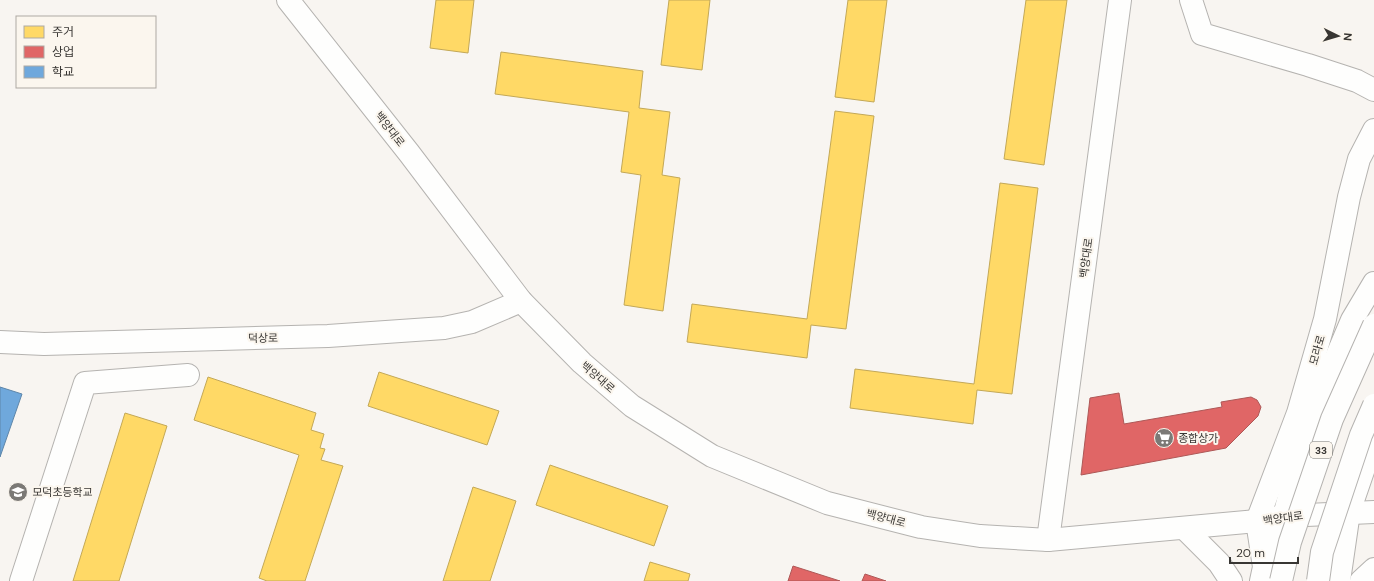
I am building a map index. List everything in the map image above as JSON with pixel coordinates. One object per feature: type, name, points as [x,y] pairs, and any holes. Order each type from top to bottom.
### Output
[{"type":"main road","name":"백양대로","points":[[288,0],[409,153],[521,301],[582,363],[632,406],[712,456],[827,503],[921,527],[980,536],[1048,540],[1257,521],[1284,516],[1374,512]]},
{"type":"main road","name":"백양대로","points":[[1048,540],[1120,0]]},
{"type":"main road","points":[[1191,0],[1202,34],[1308,65],[1357,81],[1374,90]]},
{"type":"main road","name":"모라로","points":[[1262,574],[1257,521],[1298,413],[1326,319],[1349,197],[1358,159],[1374,130]]},
{"type":"main road","name":"모라로","points":[[1262,574],[1284,516],[1298,462],[1318,400],[1352,320],[1374,283]]},
{"type":"main road","name":"덕상로","points":[[0,342],[44,344],[328,336],[444,328],[472,322],[521,301]]},
{"type":"main road","name":"33","points":[[1282,581],[1290,542],[1332,419],[1374,325]]},
{"type":"main road","points":[[21,581],[85,383],[188,375]]},
{"type":"main road","points":[[1318,581],[1322,552],[1361,435],[1374,405]]},
{"type":"main road","points":[[1339,581],[1349,512],[1374,439]]},
{"type":"main road","points":[[1184,528],[1219,564],[1231,581]]},
{"type":"main road","points":[[1361,581],[1374,570]]},
{"type":"building: 주거","points":[[436,0],[474,0],[468,53],[430,48]]},
{"type":"building: 주거","points":[[669,0],[710,0],[702,70],[661,65]]},
{"type":"building: 주거","points":[[848,0],[887,0],[874,102],[835,97]]},
{"type":"building: 주거","points":[[1026,0],[1067,0],[1044,165],[1004,159]]},
{"type":"building: 주거","points":[[501,52],[643,71],[639,108],[670,112],[662,175],[680,178],[663,311],[624,305],[641,175],[621,172],[629,112],[495,94]]},
{"type":"building: 주거","points":[[835,111],[874,116],[846,329],[811,325],[807,358],[687,342],[692,304],[807,319]]},
{"type":"building: 주거","points":[[1000,183],[1038,188],[1012,394],[977,390],[973,424],[850,408],[855,369],[974,384]]},
{"type":"building: 주거","points":[[379,372],[499,411],[487,445],[368,406]]},
{"type":"building: 주거","points":[[208,377],[316,413],[311,430],[324,434],[320,448],[325,449],[321,460],[343,466],[305,581],[267,581],[259,578],[299,455],[194,420]]},
{"type":"building: 주거","points":[[125,413],[167,426],[119,581],[73,581]]},
{"type":"building: 주거","points":[[550,465],[668,506],[654,546],[536,505]]},
{"type":"building: 주거","points":[[473,487],[516,501],[490,581],[443,581]]},
{"type":"building: 주거","points":[[650,562],[690,574],[688,581],[644,581]]},
{"type":"building: 상업","points":[[1119,393],[1124,424],[1222,407],[1221,402],[1251,397],[1257,400],[1261,407],[1258,416],[1226,448],[1081,475],[1090,398]]},
{"type":"building: 상업","points":[[793,566],[840,581],[788,581]]},
{"type":"building: 상업","points":[[865,574],[886,581],[862,581]]},
{"type":"building: 학교","points":[[0,387],[22,394],[0,457]]},
{"type":"place","name":"종합상가","points":[[1164,438]]},
{"type":"place","name":"모덕초등학교","points":[[18,492]]}]
